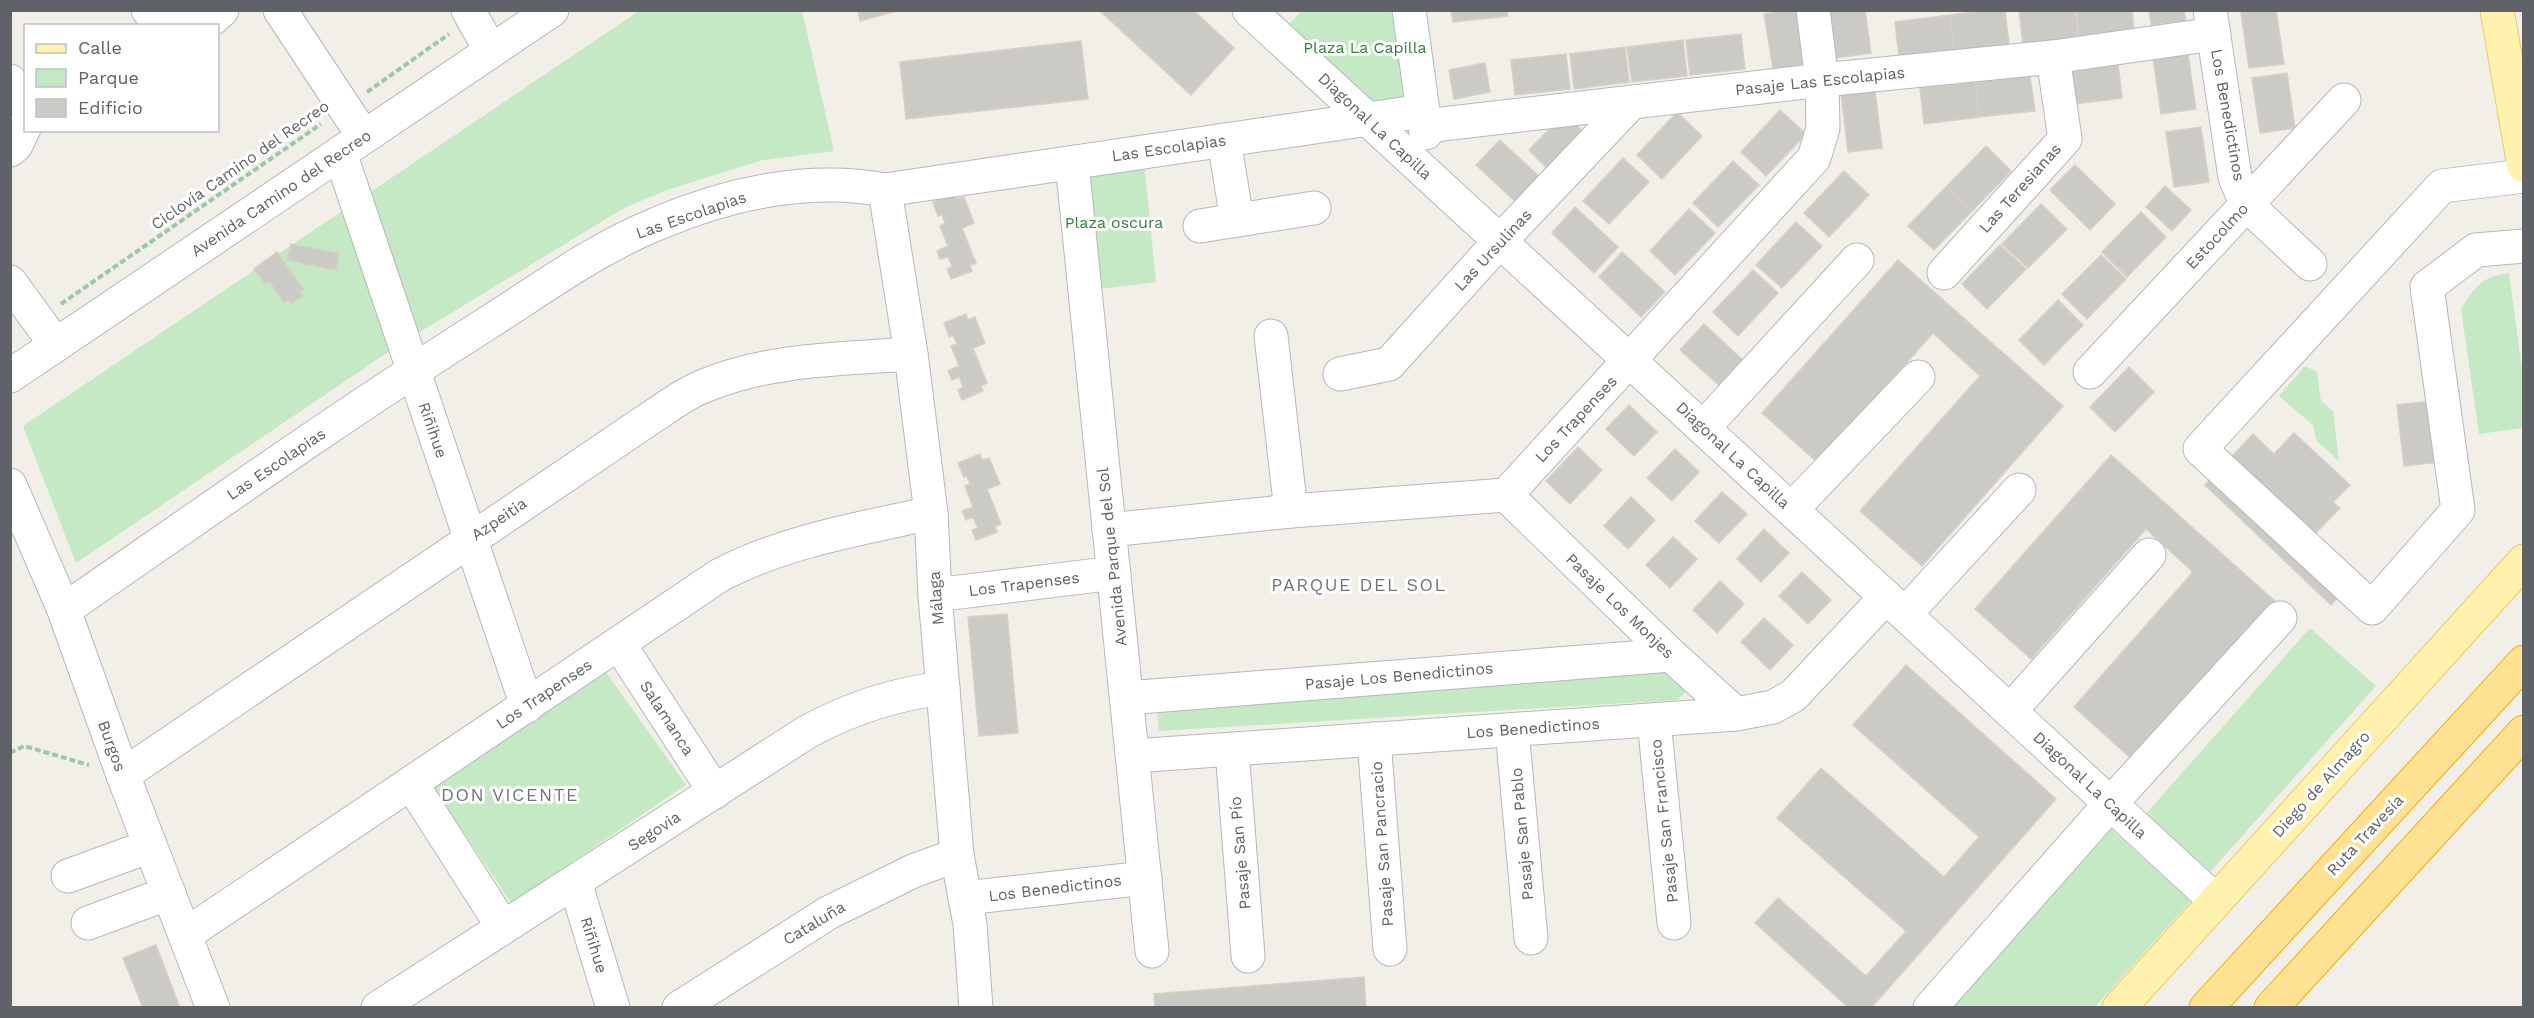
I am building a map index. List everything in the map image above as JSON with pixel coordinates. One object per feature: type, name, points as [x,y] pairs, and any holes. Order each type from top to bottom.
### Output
[{"type":"highway","name":"Ruta Travesía","points":[[2206,1008],[2523,662]]},
{"type":"highway","points":[[2271,1008],[2523,732]]},
{"type":"main road","points":[[2497,10],[2515,70],[2523,166]]},
{"type":"main road","name":"Diego de Almagro","points":[[2119,1008],[2523,561]]},
{"type":"street","points":[[148,10],[157,20],[169,24]]},
{"type":"street","points":[[190,24],[212,18],[222,10]]},
{"type":"street","name":"Riñihue","points":[[280,10],[345,108],[352,145],[413,370],[527,706]]},
{"type":"street","name":"Avenida Camino del Recreo","points":[[10,376],[47,332],[352,145],[552,10]]},
{"type":"street","name":"Diagonal La Capilla","points":[[1249,10],[2216,901]]},
{"type":"street","points":[[1409,10],[1432,179]]},
{"type":"street","name":"Los Trapenses","points":[[1506,495],[1814,158],[1823,128],[1822,80],[1813,10]]},
{"type":"street","points":[[470,14],[491,51]]},
{"type":"street","name":"Pasaje Las Escolapias","points":[[1424,118],[1632,102],[2053,57],[2212,22]]},
{"type":"street","name":"Los Benedictinos","points":[[2212,22],[2235,177],[2246,204],[2310,264]]},
{"type":"street","name":"Las Teresianas","points":[[1944,273],[2065,139],[2053,57]]},
{"type":"street","points":[[10,81],[24,101]]},
{"type":"street","name":"Estocolmo","points":[[2090,372],[2344,100]]},
{"type":"street","name":"Las Ursulinas","points":[[1340,374],[1389,364],[1500,241],[1632,102]]},
{"type":"street","name":"Las Escolapias","points":[[64,610],[413,370],[594,256],[660,222],[772,188],[857,185],[885,190],[1368,119],[1424,118]]},
{"type":"street","points":[[10,150],[16,145],[24,128]]},
{"type":"street","points":[[1224,140],[1237,220]]},
{"type":"street","name":"Avenida Parque del Sol","points":[[1072,163],[1152,951]]},
{"type":"street","points":[[2523,176],[2442,186],[2199,449],[2372,608],[2458,510],[2427,287],[2476,250],[2523,246]]},
{"type":"street","name":"Málaga","points":[[885,190],[911,354],[931,513],[935,595],[957,855],[970,924],[976,1008]]},
{"type":"street","points":[[1200,226],[1314,208]]},
{"type":"street","points":[[1703,428],[1857,260]]},
{"type":"street","points":[[10,282],[47,332]]},
{"type":"street","points":[[1271,336],[1292,511]]},
{"type":"street","name":"Azpeitia","points":[[123,775],[649,418],[702,386],[750,370],[798,363],[911,354]]},
{"type":"street","points":[[1792,510],[1918,376]]},
{"type":"street","name":"Burgos","points":[[10,485],[64,610],[123,775],[213,1008]]},
{"type":"street","name":"Los Benedictinos","points":[[1133,756],[1736,714],[1773,707],[1793,696],[2019,490]]},
{"type":"street","points":[[1109,530],[1292,511],[1506,495]]},
{"type":"street","name":"Pasaje Los Monjes","points":[[1506,495],[1671,655],[1736,714]]},
{"type":"street","name":"Los Trapenses","points":[[185,935],[720,575],[750,559],[846,531],[931,513]]},
{"type":"street","points":[[2010,711],[2149,555]]},
{"type":"street","name":"Los Trapenses","points":[[935,595],[1114,573]]},
{"type":"street","points":[[1930,1008],[2110,804],[2280,618]]},
{"type":"street","name":"Salamanca","points":[[619,644],[715,792]]},
{"type":"street","name":"Pasaje Los Benedictinos","points":[[1127,698],[1671,655]]},
{"type":"street","name":"Segovia","points":[[378,1008],[831,719],[882,699],[943,688]]},
{"type":"street","name":"Pasaje San Francisco","points":[[1654,720],[1674,923]]},
{"type":"street","name":"Pasaje San Pablo","points":[[1512,730],[1531,938]]},
{"type":"street","name":"Pasaje San Pancracio","points":[[1374,740],[1390,949]]},
{"type":"street","name":"Pasaje San Pío","points":[[1232,750],[1248,956]]},
{"type":"street","points":[[411,783],[503,927]]},
{"type":"street","points":[[68,876],[150,846]]},
{"type":"street","name":"Cataluña","points":[[679,1008],[828,913],[914,871],[957,855]]},
{"type":"street","name":"Los Benedictinos","points":[[965,898],[1145,878]]},
{"type":"street","name":"Riñihue","points":[[575,882],[614,1008]]},
{"type":"street","points":[[88,923],[169,893]]},
{"type":"path","name":"Ciclovía Camino del Recreo","points":[[47,332],[470,14]]},
{"type":"path","points":[[10,753],[24,746],[123,775]]},
{"type":"green space","points":[[639,11],[802,11],[834,151],[763,160],[670,189],[626,207],[400,344],[76,563],[23,426]]},
{"type":"green space","name":"Plaza La Capilla","points":[[1302,11],[1398,11],[1409,93],[1386,104],[1362,96],[1290,23]]},
{"type":"green space","name":"Plaza oscura","points":[[1143,152],[1156,282],[1085,291],[1072,163]]},
{"type":"green space","points":[[2509,273],[2523,377],[2523,428],[2479,434],[2461,309],[2471,294],[2485,280]]},
{"type":"green space","points":[[2305,366],[2317,372],[2321,401],[2333,411],[2339,461],[2316,440],[2313,425],[2279,396]]},
{"type":"green space","points":[[2310,628],[2376,686],[2210,872],[2145,815]]},
{"type":"green space","points":[[1670,665],[1692,686],[1677,700],[1159,731],[1156,703]]},
{"type":"green space","points":[[606,672],[686,785],[511,903],[433,787]]},
{"type":"green space","points":[[2111,829],[2191,901],[2095,1007],[1952,1007]]},
{"type":"building","points":[[858,10],[900,10],[860,21]]},
{"type":"building","points":[[1099,10],[1193,10],[1234,48],[1191,95]]},
{"type":"building","points":[[1451,10],[1507,10],[1508,16],[1453,22]]},
{"type":"building","points":[[1800,10],[1808,64],[1773,69],[1764,14]]},
{"type":"building","points":[[1830,10],[1865,10],[1871,53],[1836,58]]},
{"type":"building","points":[[2005,10],[2009,44],[1954,51],[1950,15]]},
{"type":"building","points":[[2019,10],[2075,10],[2079,38],[2023,44]]},
{"type":"building","points":[[2076,10],[2132,10],[2134,32],[2079,38]]},
{"type":"building","points":[[2149,10],[2184,10],[2186,21],[2151,25]]},
{"type":"building","points":[[2276,10],[2284,64],[2249,68],[2241,13]]},
{"type":"building","points":[[1950,15],[1954,51],[1899,57],[1895,22]]},
{"type":"building","points":[[1741,34],[1745,69],[1690,75],[1686,40]]},
{"type":"building","points":[[1683,40],[1687,76],[1632,82],[1627,47]]},
{"type":"building","points":[[1081,41],[1088,99],[906,119],[900,62]]},
{"type":"building","points":[[1625,47],[1629,82],[1574,89],[1570,54]]},
{"type":"building","points":[[1566,54],[1570,89],[1515,95],[1511,60]]},
{"type":"building","points":[[2188,54],[2196,109],[2161,114],[2153,58]]},
{"type":"building","points":[[1485,63],[1490,92],[1454,99],[1449,70]]},
{"type":"building","points":[[2118,63],[2122,98],[2067,105],[2063,69]]},
{"type":"building","points":[[2287,73],[2295,128],[2260,133],[2252,78]]},
{"type":"building","points":[[2030,76],[2035,111],[1979,117],[1975,82]]},
{"type":"building","points":[[1975,82],[1979,117],[1924,124],[1920,88]]},
{"type":"building","points":[[1875,90],[1882,148],[1848,152],[1841,94]]},
{"type":"building","points":[[1780,110],[1806,134],[1766,176],[1741,152]]},
{"type":"building","points":[[1677,112],[1702,136],[1662,179],[1637,155]]},
{"type":"building","points":[[1564,114],[1589,137],[1553,174],[1529,150]]},
{"type":"building","points":[[2201,127],[2209,182],[2174,187],[2166,132]]},
{"type":"building","points":[[1500,140],[1543,180],[1519,205],[1476,165]]},
{"type":"building","points":[[1986,146],[2011,171],[1972,211],[1947,186]]},
{"type":"building","points":[[1623,158],[1649,182],[1609,224],[1583,201]]},
{"type":"building","points":[[1733,161],[1759,185],[1718,227],[1693,203]]},
{"type":"building","points":[[2075,165],[2115,204],[2090,230],[2050,190]]},
{"type":"building","points":[[1844,171],[1869,195],[1829,237],[1804,213]]},
{"type":"building","points":[[1947,186],[1972,211],[1934,250],[1908,226]]},
{"type":"building","points":[[2165,186],[2191,210],[2172,231],[2146,207]]},
{"type":"building","points":[[955,194],[957,199],[964,197],[974,223],[962,228],[976,263],[970,265],[972,271],[951,279],[947,269],[952,267],[948,257],[940,259],[937,251],[948,246],[940,226],[945,223],[942,215],[938,216],[933,202]]},
{"type":"building","points":[[2041,204],[2067,229],[2028,268],[2002,244]]},
{"type":"building","points":[[1575,207],[1618,247],[1594,273],[1552,233]]},
{"type":"building","points":[[1689,209],[1715,233],[1675,275],[1650,251]]},
{"type":"building","points":[[2141,212],[2166,237],[2127,277],[2102,252]]},
{"type":"building","points":[[1796,222],[1822,246],[1782,288],[1756,265]]},
{"type":"building","points":[[291,244],[339,253],[336,270],[287,260]]},
{"type":"building","points":[[2000,245],[2026,269],[1987,309],[1962,284]]},
{"type":"building","points":[[277,252],[304,290],[300,292],[303,296],[291,304],[288,300],[284,303],[269,281],[265,284],[254,269]]},
{"type":"building","points":[[1622,252],[1665,292],[1641,317],[1599,277]]},
{"type":"building","points":[[2101,255],[2126,279],[2087,319],[2062,294]]},
{"type":"building","points":[[1898,260],[2063,406],[1922,566],[1860,511],[1980,376],[1933,333],[1818,463],[1762,413]]},
{"type":"building","points":[[1753,270],[1778,293],[1738,336],[1713,312]]},
{"type":"building","points":[[2058,300],[2083,325],[2044,365],[2019,340]]},
{"type":"building","points":[[966,314],[968,320],[975,317],[985,343],[973,348],[987,383],[981,386],[983,391],[962,400],[958,390],[963,387],[959,377],[952,380],[948,371],[959,366],[951,346],[957,344],[953,335],[949,337],[944,323]]},
{"type":"building","points":[[1704,324],[1747,364],[1723,389],[1680,350]]},
{"type":"building","points":[[2129,367],[2154,392],[2115,432],[2090,407]]},
{"type":"building","points":[[2431,401],[2439,462],[2404,466],[2397,405]]},
{"type":"building","points":[[1629,405],[1657,432],[1634,456],[1606,429]]},
{"type":"building","points":[[2294,433],[2350,485],[2333,502],[2340,508],[2311,538],[2355,580],[2331,605],[2205,485],[2253,434],[2274,454]]},
{"type":"building","points":[[1578,447],[1602,470],[1570,504],[1546,481]]},
{"type":"building","points":[[1675,449],[1699,472],[1672,501],[1647,478]]},
{"type":"building","points":[[980,454],[982,460],[989,458],[1000,484],[987,489],[1001,524],[995,526],[997,532],[976,540],[972,530],[978,528],[973,517],[966,520],[962,511],[973,507],[965,486],[970,484],[958,463]]},
{"type":"building","points":[[2111,455],[2276,602],[2135,762],[2074,707],[2193,572],[2146,529],[2031,659],[1975,609]]},
{"type":"building","points":[[1722,492],[1747,514],[1719,543],[1695,521]]},
{"type":"building","points":[[1631,497],[1655,520],[1628,549],[1604,526]]},
{"type":"building","points":[[1764,529],[1789,553],[1761,582],[1737,559]]},
{"type":"building","points":[[1673,537],[1697,559],[1670,588],[1646,565]]},
{"type":"building","points":[[1802,572],[1831,600],[1808,624],[1779,596]]},
{"type":"building","points":[[1720,581],[1744,604],[1717,633],[1693,610]]},
{"type":"building","points":[[1007,614],[1018,733],[979,736],[968,617]]},
{"type":"building","points":[[1764,618],[1793,645],[1770,670],[1741,642]]},
{"type":"building","points":[[1906,665],[2056,799],[1871,1008],[1849,1008],[1755,923],[1778,898],[1866,976],[1906,931],[1777,818],[1821,768],[1944,877],[1979,837],[1853,725]]},
{"type":"building","points":[[156,945],[180,1008],[143,1008],[123,958]]},
{"type":"building","points":[[1364,977],[1366,1008],[1155,1008],[1154,994]]},
{"type":"district","name":"PARQUE DEL SOL","points":[[1359,584]]},
{"type":"district","name":"DON VICENTE","points":[[510,794]]}]
